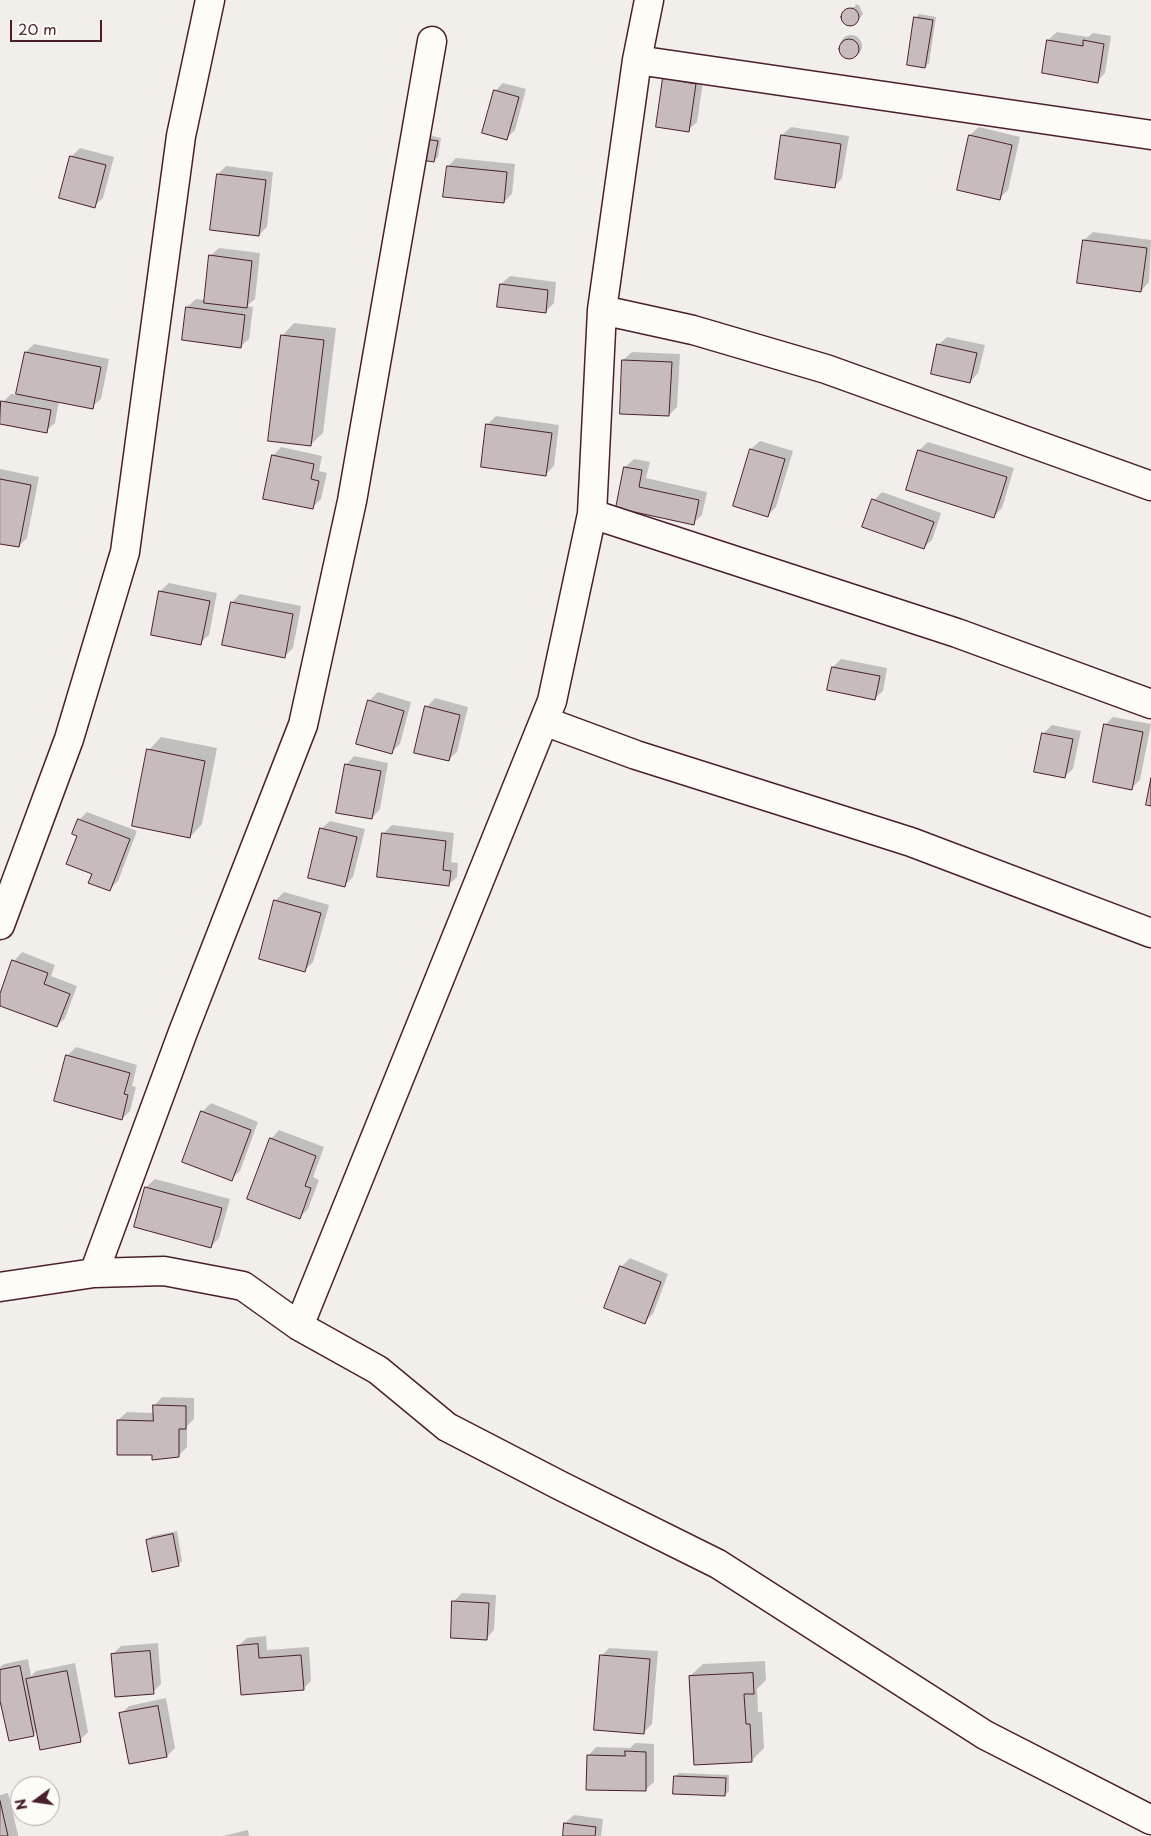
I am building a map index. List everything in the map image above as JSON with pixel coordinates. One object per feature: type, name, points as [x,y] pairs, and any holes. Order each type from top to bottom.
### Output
[{"type":"street","points":[[0,926],[69,739],[125,552],[180,136],[210,0]]},
{"type":"street","points":[[299,1326],[552,701],[592,514],[602,310],[637,60],[649,0]]},
{"type":"street","points":[[94,1273],[183,1032],[303,725],[352,502],[432,41]]},
{"type":"street","points":[[637,60],[1151,135]]},
{"type":"street","points":[[602,310],[693,330],[826,369],[1151,486]]},
{"type":"street","points":[[592,514],[957,633],[1151,704]]},
{"type":"street","points":[[544,721],[636,755],[911,842],[1151,933]]},
{"type":"street","points":[[0,1287],[94,1273],[164,1271],[242,1286],[299,1326],[378,1370],[447,1426],[561,1486],[718,1564],[986,1734],[1151,1820]]},
{"type":"building","points":[[850,8],[856,11],[859,17],[856,23],[850,26],[844,23],[841,17],[844,11]]},
{"type":"building","points":[[914,17],[933,20],[925,68],[907,65]]},
{"type":"building","points":[[845,39],[853,39],[859,45],[859,53],[853,59],[845,59],[839,53],[839,45]]},
{"type":"building","points":[[1047,40],[1083,46],[1083,40],[1104,44],[1098,83],[1042,73]]},
{"type":"building","points":[[663,78],[696,84],[689,132],[656,127]]},
{"type":"building","points":[[494,90],[519,97],[507,140],[482,133]]},
{"type":"building","points":[[781,135],[841,144],[835,188],[775,179]]},
{"type":"building","points":[[969,135],[1012,145],[1000,200],[957,190]]},
{"type":"building","points":[[419,138],[438,141],[434,162],[415,159]]},
{"type":"building","points":[[70,156],[106,165],[95,208],[59,198]]},
{"type":"building","points":[[447,166],[507,172],[504,203],[443,197]]},
{"type":"building","points":[[217,174],[266,180],[259,236],[210,230]]},
{"type":"building","points":[[1083,240],[1147,248],[1141,292],[1077,283]]},
{"type":"building","points":[[209,255],[252,261],[247,308],[204,303]]},
{"type":"building","points":[[500,284],[548,290],[546,313],[497,307]]},
{"type":"building","points":[[186,307],[245,315],[241,348],[182,340]]},
{"type":"building","points":[[281,335],[324,340],[311,446],[268,441]]},
{"type":"building","points":[[937,344],[977,353],[970,383],[931,374]]},
{"type":"building","points":[[25,352],[101,367],[93,409],[16,394]]},
{"type":"building","points":[[622,360],[672,362],[669,416],[620,414]]},
{"type":"building","points":[[1,401],[51,410],[47,433],[0,424]]},
{"type":"building","points":[[486,424],[552,433],[546,476],[481,467]]},
{"type":"building","points":[[750,449],[785,459],[768,517],[733,506]]},
{"type":"building","points":[[918,450],[1007,477],[994,518],[906,490]]},
{"type":"building","points":[[272,455],[314,464],[311,479],[319,481],[313,509],[263,499]]},
{"type":"building","points":[[624,467],[642,470],[639,487],[699,500],[694,525],[616,508]]},
{"type":"building","points":[[0,479],[31,485],[19,547],[0,544]]},
{"type":"building","points":[[872,499],[934,522],[924,549],[862,527]]},
{"type":"building","points":[[159,591],[210,601],[201,645],[151,635]]},
{"type":"building","points":[[231,602],[293,614],[285,658],[222,645]]},
{"type":"building","points":[[832,667],[880,676],[875,700],[827,690]]},
{"type":"building","points":[[368,700],[404,711],[392,754],[356,744]]},
{"type":"building","points":[[425,706],[460,715],[449,761],[414,753]]},
{"type":"building","points":[[1104,724],[1143,732],[1132,790],[1093,782]]},
{"type":"building","points":[[1042,733],[1073,739],[1065,778],[1034,772]]},
{"type":"building","points":[[147,749],[205,761],[190,838],[132,826]]},
{"type":"building","points":[[345,764],[381,771],[372,819],[336,813]]},
{"type":"building","points":[[1151,778],[1151,806],[1146,805]]},
{"type":"building","points":[[78,819],[130,839],[110,891],[88,883],[92,874],[66,864],[77,836],[72,834]]},
{"type":"building","points":[[320,828],[357,837],[345,887],[308,878]]},
{"type":"building","points":[[382,833],[446,841],[443,870],[451,871],[449,886],[377,877]]},
{"type":"building","points":[[274,900],[321,913],[305,972],[259,959]]},
{"type":"building","points":[[12,960],[48,973],[44,984],[70,994],[57,1027],[0,1006],[0,994]]},
{"type":"building","points":[[66,1055],[130,1073],[124,1094],[128,1095],[122,1120],[54,1101]]},
{"type":"building","points":[[201,1111],[251,1130],[232,1181],[182,1162]]},
{"type":"building","points":[[270,1138],[316,1156],[305,1186],[311,1188],[300,1219],[247,1199]]},
{"type":"building","points":[[145,1187],[222,1208],[211,1248],[134,1227]]},
{"type":"building","points":[[620,1266],[661,1282],[645,1324],[604,1308]]},
{"type":"building","points":[[153,1405],[186,1406],[186,1429],[179,1429],[179,1457],[152,1460],[152,1455],[117,1455],[117,1420],[153,1421]]},
{"type":"building","points":[[173,1534],[179,1566],[152,1572],[146,1540]]},
{"type":"building","points":[[452,1601],[489,1603],[487,1640],[451,1638]]},
{"type":"building","points":[[258,1644],[259,1658],[301,1655],[304,1690],[241,1695],[237,1646]]},
{"type":"building","points":[[150,1651],[154,1694],[115,1697],[111,1654]]},
{"type":"building","points":[[600,1655],[650,1659],[644,1734],[594,1730]]},
{"type":"building","points":[[20,1666],[34,1736],[9,1741],[0,1701],[0,1670]]},
{"type":"building","points":[[67,1671],[81,1742],[40,1750],[26,1679]]},
{"type":"building","points":[[753,1673],[754,1694],[744,1694],[746,1724],[750,1724],[752,1762],[694,1765],[689,1676]]},
{"type":"building","points":[[158,1706],[167,1757],[129,1764],[119,1713]]},
{"type":"building","points":[[625,1751],[646,1752],[646,1791],[586,1790],[587,1755],[625,1756]]},
{"type":"building","points":[[674,1776],[726,1778],[725,1796],[673,1794]]},
{"type":"building","points":[[0,1801],[8,1836],[0,1836]]},
{"type":"building","points":[[564,1823],[596,1827],[595,1836],[563,1836]]}]
